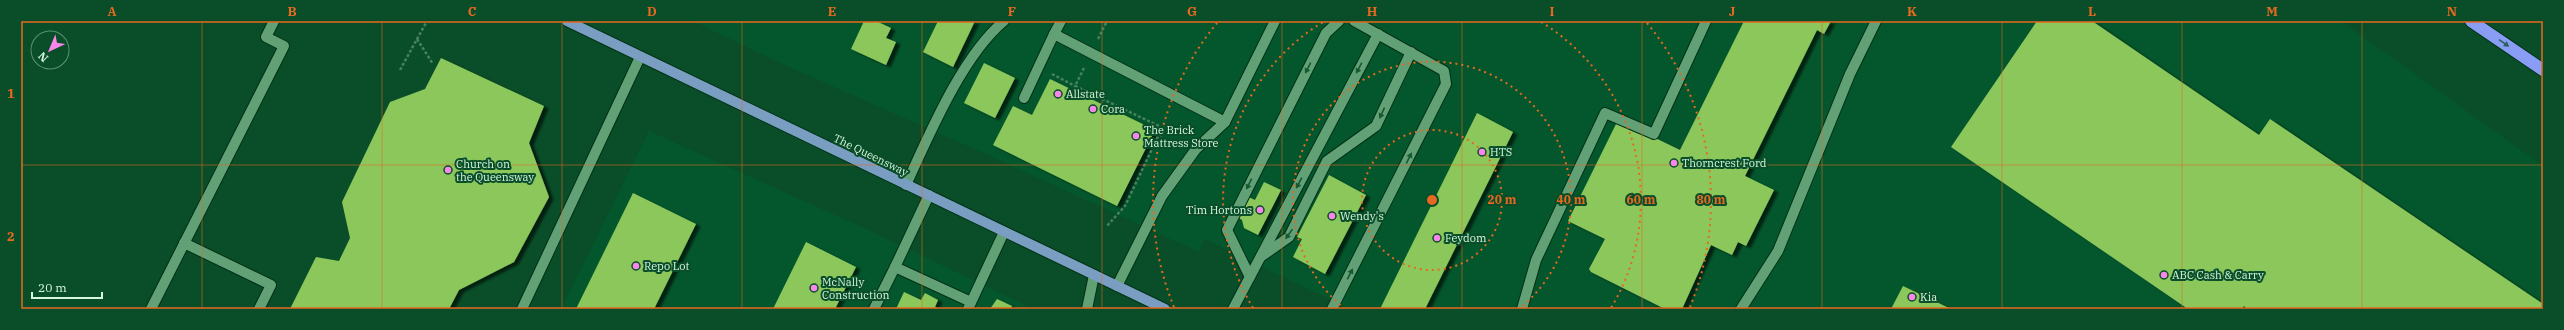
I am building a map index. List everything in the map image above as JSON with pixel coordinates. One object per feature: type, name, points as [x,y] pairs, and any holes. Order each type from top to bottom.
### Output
[{"type":"highway","points":[[2471,21],[2543,70]]},
{"type":"main road","name":"The Queensway","points":[[567,21],[1165,309]]},
{"type":"lane","points":[[151,309],[284,46],[266,37],[274,21]]},
{"type":"lane","points":[[906,185],[934,122],[989,34],[1004,21]]},
{"type":"lane","points":[[1024,98],[1061,21]]},
{"type":"lane","points":[[1117,286],[1162,196],[1196,149],[1225,122],[1275,21]]},
{"type":"lane","points":[[1250,277],[1227,230],[1326,33],[1339,21]]},
{"type":"lane","points":[[1332,309],[1446,84],[1444,71],[1354,21]]},
{"type":"lane","points":[[1522,309],[1536,260],[1605,113],[1654,134],[1706,21]]},
{"type":"lane","points":[[1741,309],[1778,250],[1850,74],[1876,21]]},
{"type":"lane","points":[[1054,34],[1225,122]]},
{"type":"lane","points":[[1233,309],[1378,34]]},
{"type":"lane","points":[[1260,257],[1289,238],[1327,161],[1376,126],[1411,52]]},
{"type":"lane","points":[[522,309],[640,57]]},
{"type":"lane","points":[[874,309],[929,195]]},
{"type":"lane","points":[[895,267],[970,305],[1004,232]]},
{"type":"lane","points":[[184,243],[271,285],[259,309]]},
{"type":"lane","points":[[1087,309],[1094,275]]},
{"type":"path","points":[[400,70],[427,21]]},
{"type":"path","points":[[1075,86],[1107,21]]},
{"type":"path","points":[[417,39],[433,64]]},
{"type":"path","points":[[1052,74],[1159,126],[1161,130],[1125,206],[1106,226]]},
{"type":"shaded area","points":[[693,21],[2341,21],[2543,166],[2543,309],[1350,309],[1205,239],[1199,252],[986,154],[782,64]]},
{"type":"shaded area","points":[[649,131],[875,233],[1033,309],[561,309]]},
{"type":"building","points":[[864,21],[876,21],[891,28],[886,38],[896,42],[886,65],[851,49]]},
{"type":"building","points":[[938,21],[975,21],[953,67],[923,52]]},
{"type":"building","name":"Thorncrest Ford","points":[[1744,21],[1831,21],[1824,34],[1817,30],[1745,176],[1774,190],[1746,246],[1738,242],[1732,255],[1711,245],[1682,309],[1665,309],[1591,272],[1589,269],[1605,239],[1568,221],[1618,120],[1680,150]]},
{"type":"building","points":[[2037,21],[2092,21],[2259,135],[2270,119],[2543,304],[2543,309],[2248,309],[2244,306],[2241,309],[2188,309],[1951,147]]},
{"type":"building","name":"Church on the Queensway","points":[[441,58],[544,106],[529,143],[549,197],[514,262],[459,290],[449,309],[290,309],[316,257],[339,261],[350,238],[342,202],[390,102],[425,89]]},
{"type":"building","points":[[984,63],[1015,78],[995,118],[964,103]]},
{"type":"building","points":[[1050,79],[1155,130],[1117,206],[993,145],[1013,106],[1032,115]]},
{"type":"building","points":[[1477,113],[1513,132],[1425,309],[1380,309]]},
{"type":"building","name":"Wendy's","points":[[1329,175],[1366,195],[1325,274],[1293,257],[1302,239],[1297,237]]},
{"type":"building","name":"Tim Hortons","points":[[1264,182],[1281,190],[1258,235],[1244,228],[1242,220],[1231,213],[1240,193],[1255,200]]},
{"type":"building","name":"Repo Lot","points":[[633,193],[696,224],[654,309],[576,309]]},
{"type":"building","name":"McNally Construction","points":[[806,242],[856,267],[835,309],[773,309]]},
{"type":"building","name":"Kia","points":[[1903,286],[1951,309],[1891,309]]},
{"type":"building","points":[[904,292],[921,300],[925,293],[938,300],[935,307],[939,309],[896,309]]},
{"type":"building","points":[[997,299],[1012,306],[1011,309],[990,309]]},
{"type":"place","name":"Allstate","points":[[1058,94]]},
{"type":"place","name":"Cora","points":[[1093,109]]},
{"type":"place","name":"The Brick Mattress Store","points":[[1136,136]]},
{"type":"place","name":"HTS","points":[[1482,152]]},
{"type":"place","name":"Thorncrest Ford","points":[[1674,163]]},
{"type":"place","name":"Church on the Queensway","points":[[448,170]]},
{"type":"place","name":"Tim Hortons","points":[[1260,210]]},
{"type":"place","name":"Wendy's","points":[[1332,216]]},
{"type":"place","name":"Feydom","points":[[1437,238]]},
{"type":"place","name":"Repo Lot","points":[[636,266]]},
{"type":"place","name":"ABC Cash & Carry","points":[[2164,275]]},
{"type":"place","name":"McNally Construction","points":[[814,288]]},
{"type":"place","name":"Kia","points":[[1912,297]]}]
